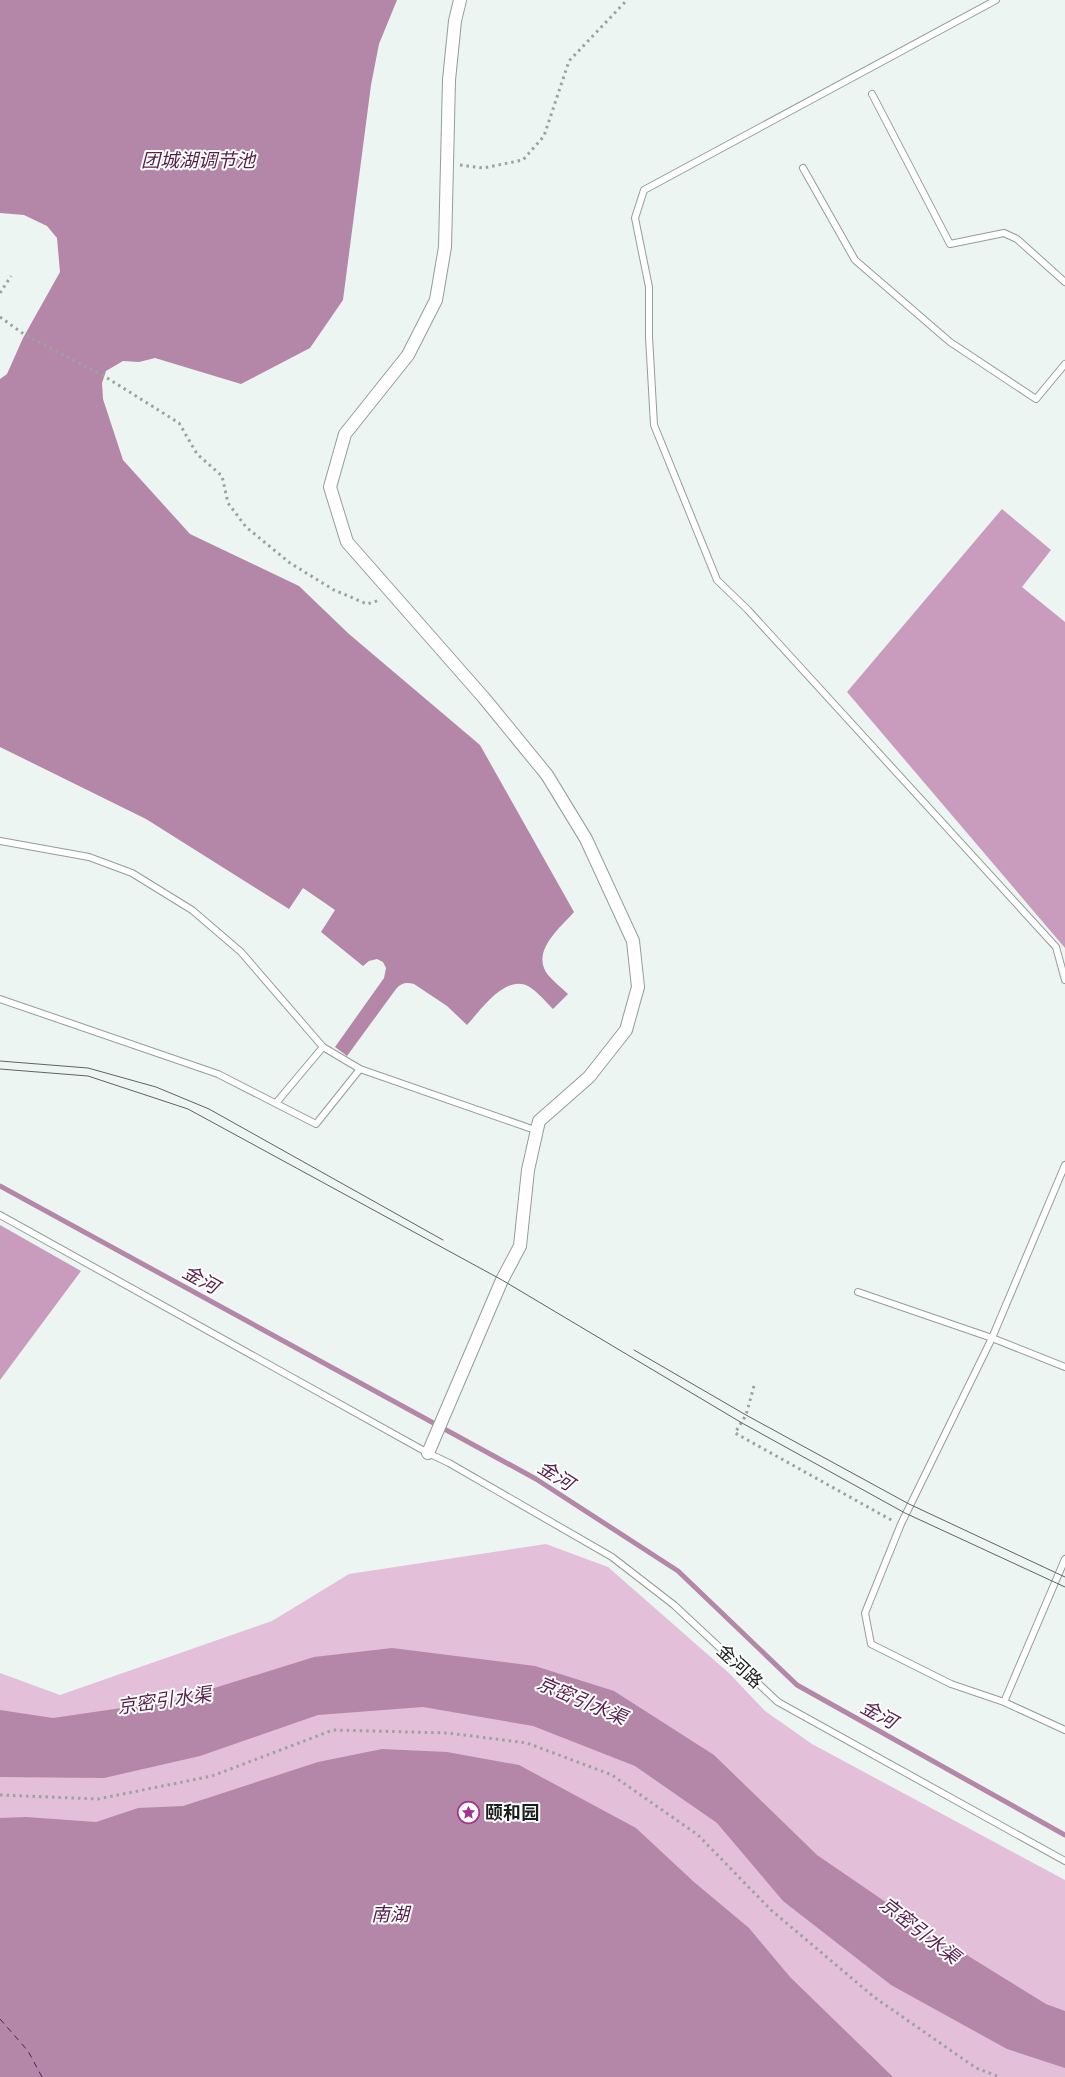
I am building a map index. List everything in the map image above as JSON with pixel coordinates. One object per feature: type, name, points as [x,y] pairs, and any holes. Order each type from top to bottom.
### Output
[{"type":"street","points":[[428,1453],[502,1280],[520,1246],[528,1170],[538,1121],[589,1077],[626,1030],[638,987],[633,941],[586,839],[547,775],[484,698],[347,542],[330,487],[345,434],[408,355],[436,300],[445,247],[449,80],[455,21],[460,0]]},
{"type":"lane","points":[[996,0],[644,190],[635,218],[649,287],[649,337],[654,426],[717,580],[748,610],[1056,947],[1065,980]]},
{"type":"lane","points":[[872,94],[950,244],[1004,233],[1017,239],[1065,282]]},
{"type":"lane","points":[[803,168],[855,260],[950,342],[1036,400],[1065,364]]},
{"type":"lane","points":[[0,841],[88,857],[132,873],[192,910],[241,952],[322,1047],[360,1069],[536,1130]]},
{"type":"lane","points":[[0,999],[218,1074],[316,1124],[360,1069]]},
{"type":"lane","points":[[276,1103],[322,1047]]},
{"type":"lane","points":[[1065,1165],[992,1338],[901,1524],[865,1613],[871,1644],[950,1684],[1004,1702],[1065,1730]]},
{"type":"lane","name":"金河路","points":[[0,1215],[449,1463],[612,1557],[674,1605],[778,1702],[1065,1861]]},
{"type":"lane","points":[[858,1292],[992,1338],[1065,1367]]},
{"type":"lane","points":[[1004,1702],[1065,1559]]},
{"type":"path","points":[[447,163],[483,168],[523,160],[544,136],[569,61],[627,0]]},
{"type":"path","points":[[0,293],[11,276]]},
{"type":"path","points":[[0,317],[25,335],[104,376],[179,422],[197,454],[222,476],[228,503],[246,527],[290,564],[334,590],[367,604],[395,596]]},
{"type":"path","points":[[754,1386],[746,1415],[735,1434],[901,1524]]},
{"type":"path","points":[[0,1795],[98,1799],[212,1776],[333,1730],[448,1733],[527,1743],[612,1775],[698,1834],[771,1910],[874,1997],[976,2068],[1000,2077]]},
{"type":"shaded area","points":[[1002,509],[1051,550],[1022,587],[1065,622],[1065,948],[847,692]]},
{"type":"shaded area","points":[[0,1225],[81,1271],[0,1380]]},
{"type":"shaded area","name":"颐和园","points":[[546,1544],[608,1567],[730,1674],[765,1711],[812,1744],[1065,1880],[1065,2077],[0,2077],[0,1673],[60,1695],[272,1621],[349,1574]]},
{"type":"water","name":"团城湖调节池","points":[[0,0],[397,0],[379,44],[371,85],[343,300],[310,348],[241,384],[155,358],[139,362],[123,361],[106,371],[102,383],[103,399],[123,460],[190,534],[299,586],[349,634],[480,745],[574,912],[549,941],[542,958],[543,966],[548,975],[568,994],[553,1009],[528,986],[511,985],[502,989],[486,1003],[467,1025],[447,1006],[414,984],[404,984],[396,989],[347,1056],[335,1047],[384,978],[386,968],[383,962],[377,959],[369,961],[363,966],[321,932],[335,910],[303,888],[289,909],[146,819],[0,747],[0,379],[7,374],[23,338],[60,272],[57,238],[47,226],[24,215],[0,213]]},
{"type":"water","name":"京密引水渠","points":[[392,1648],[535,1666],[614,1691],[714,1755],[817,1855],[928,1931],[1046,2004],[1065,2011],[1065,2068],[1007,2049],[891,1985],[783,1901],[717,1823],[635,1766],[533,1726],[423,1707],[318,1715],[200,1756],[104,1778],[0,1777],[0,1710],[53,1718],[176,1700],[314,1657]]},
{"type":"water","name":"南湖","points":[[382,1749],[447,1752],[519,1765],[636,1828],[694,1882],[749,1928],[790,1977],[893,2077],[0,2077],[0,1818],[26,1817],[96,1822],[138,1808],[183,1806],[318,1762]]},
{"type":"waterway","name":"金河","points":[[0,1186],[536,1479],[678,1571],[797,1685],[1065,1835]]},
{"type":"ferry route","points":[[0,2019],[28,2051],[42,2077]]},
{"type":"tram line","points":[[0,1061],[88,1068],[156,1087],[209,1109],[443,1240]]},
{"type":"tram line","points":[[0,1069],[88,1076],[188,1109],[502,1280],[742,1423],[905,1513],[1065,1587]]},
{"type":"tram line","points":[[634,1350],[746,1415],[909,1504],[1065,1577]]},
{"type":"place","name":"颐和园","points":[[469,1812]]}]
